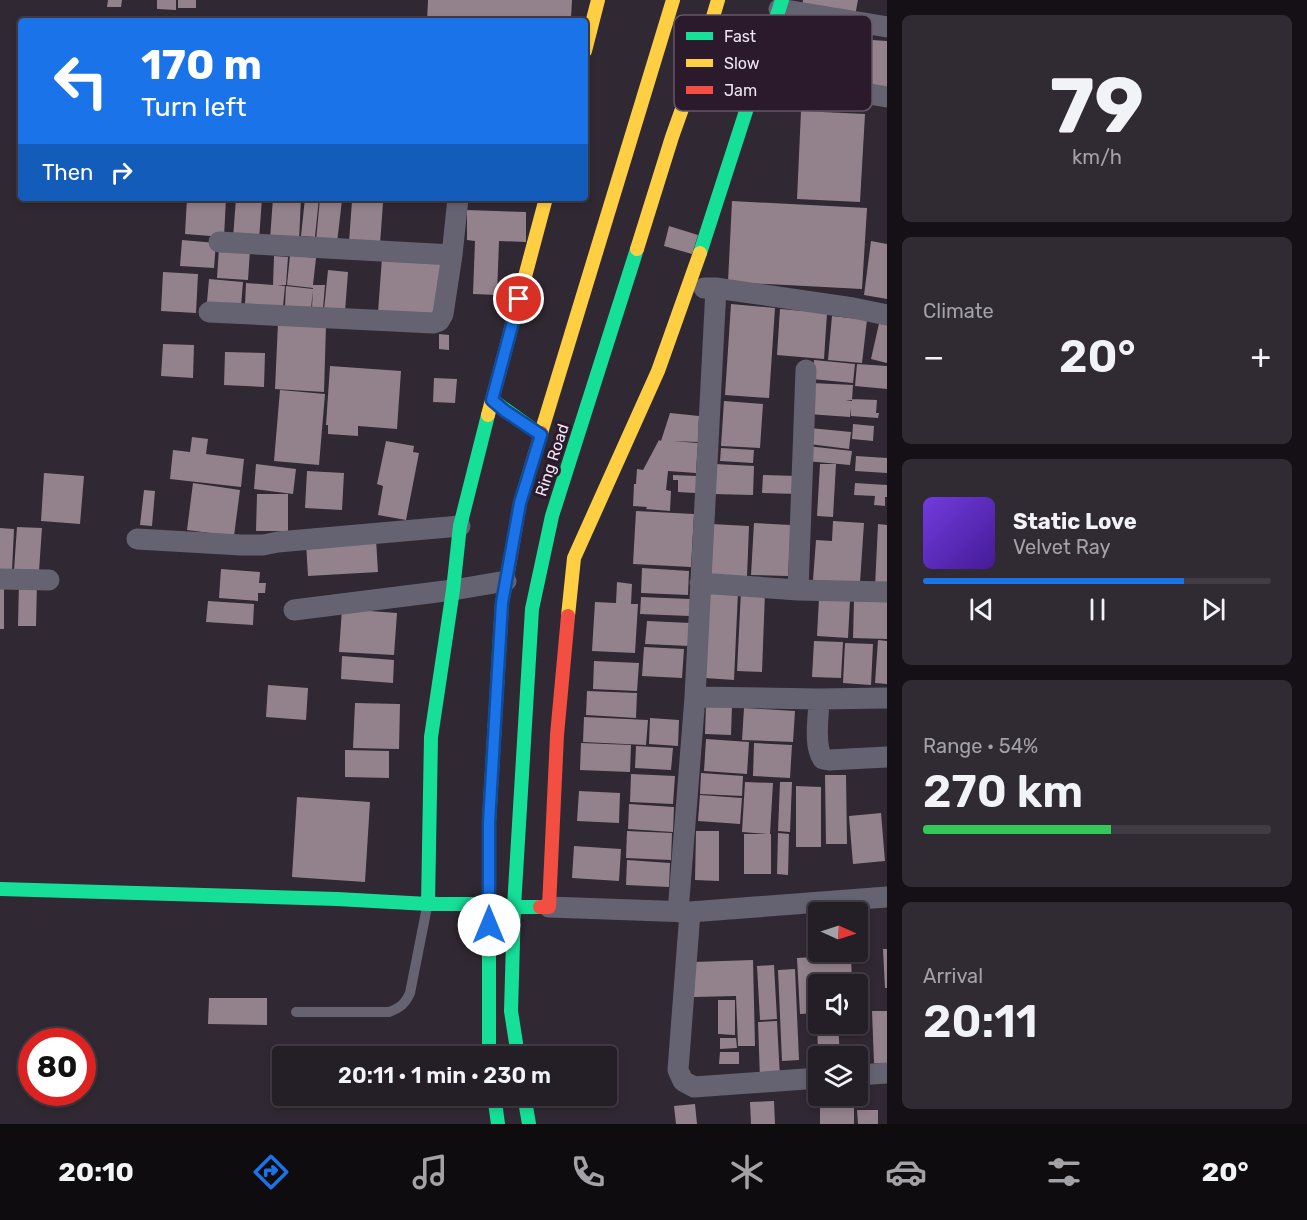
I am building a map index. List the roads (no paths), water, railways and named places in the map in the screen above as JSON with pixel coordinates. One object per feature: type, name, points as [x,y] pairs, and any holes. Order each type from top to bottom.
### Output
[{"type":"main road","points":[[588,39],[598,0]]},
{"type":"main road","name":"Ring Road","points":[[489,1046],[489,822],[502,603],[520,503],[673,0]]},
{"type":"main road","name":"Ring Road","points":[[714,15],[718,0]]},
{"type":"main road","name":"Ring Road","points":[[516,1046],[511,1011],[514,907],[532,609],[552,516],[681,111]]},
{"type":"main road","points":[[0,889],[337,898],[428,904],[549,907],[557,735],[574,558],[658,371],[688,289],[746,111]]},
{"type":"main road","points":[[428,904],[431,737],[460,526],[545,201]]},
{"type":"main road","points":[[492,400],[541,435]]},
{"type":"main road","points":[[496,1106],[498,1124]]},
{"type":"main road","points":[[526,1106],[529,1124]]},
{"type":"street","points":[[780,5],[829,15]]},
{"type":"street","points":[[872,24],[887,27]]},
{"type":"street","points":[[872,94],[887,97]]},
{"type":"street","points":[[209,312],[433,323],[439,321],[452,255],[458,201]]},
{"type":"street","points":[[219,242],[452,255]]},
{"type":"street","points":[[716,288],[678,1070],[682,1081],[694,1087],[808,1079]]},
{"type":"street","points":[[688,289],[716,288],[887,315]]},
{"type":"street","points":[[798,590],[806,370]]},
{"type":"street","points":[[137,539],[263,545],[460,526]]},
{"type":"street","points":[[0,579],[49,580]]},
{"type":"street","points":[[294,610],[506,581]]},
{"type":"street","points":[[700,583],[798,590],[887,592]]},
{"type":"street","points":[[695,697],[887,698]]},
{"type":"street","points":[[819,699],[818,745],[819,754],[823,759],[887,757]]},
{"type":"street","points":[[549,907],[684,912],[887,897]]},
{"type":"street","points":[[868,1074],[887,1073]]},
{"type":"lane","points":[[296,1012],[389,1012],[399,1009],[410,993],[428,904]]}]
